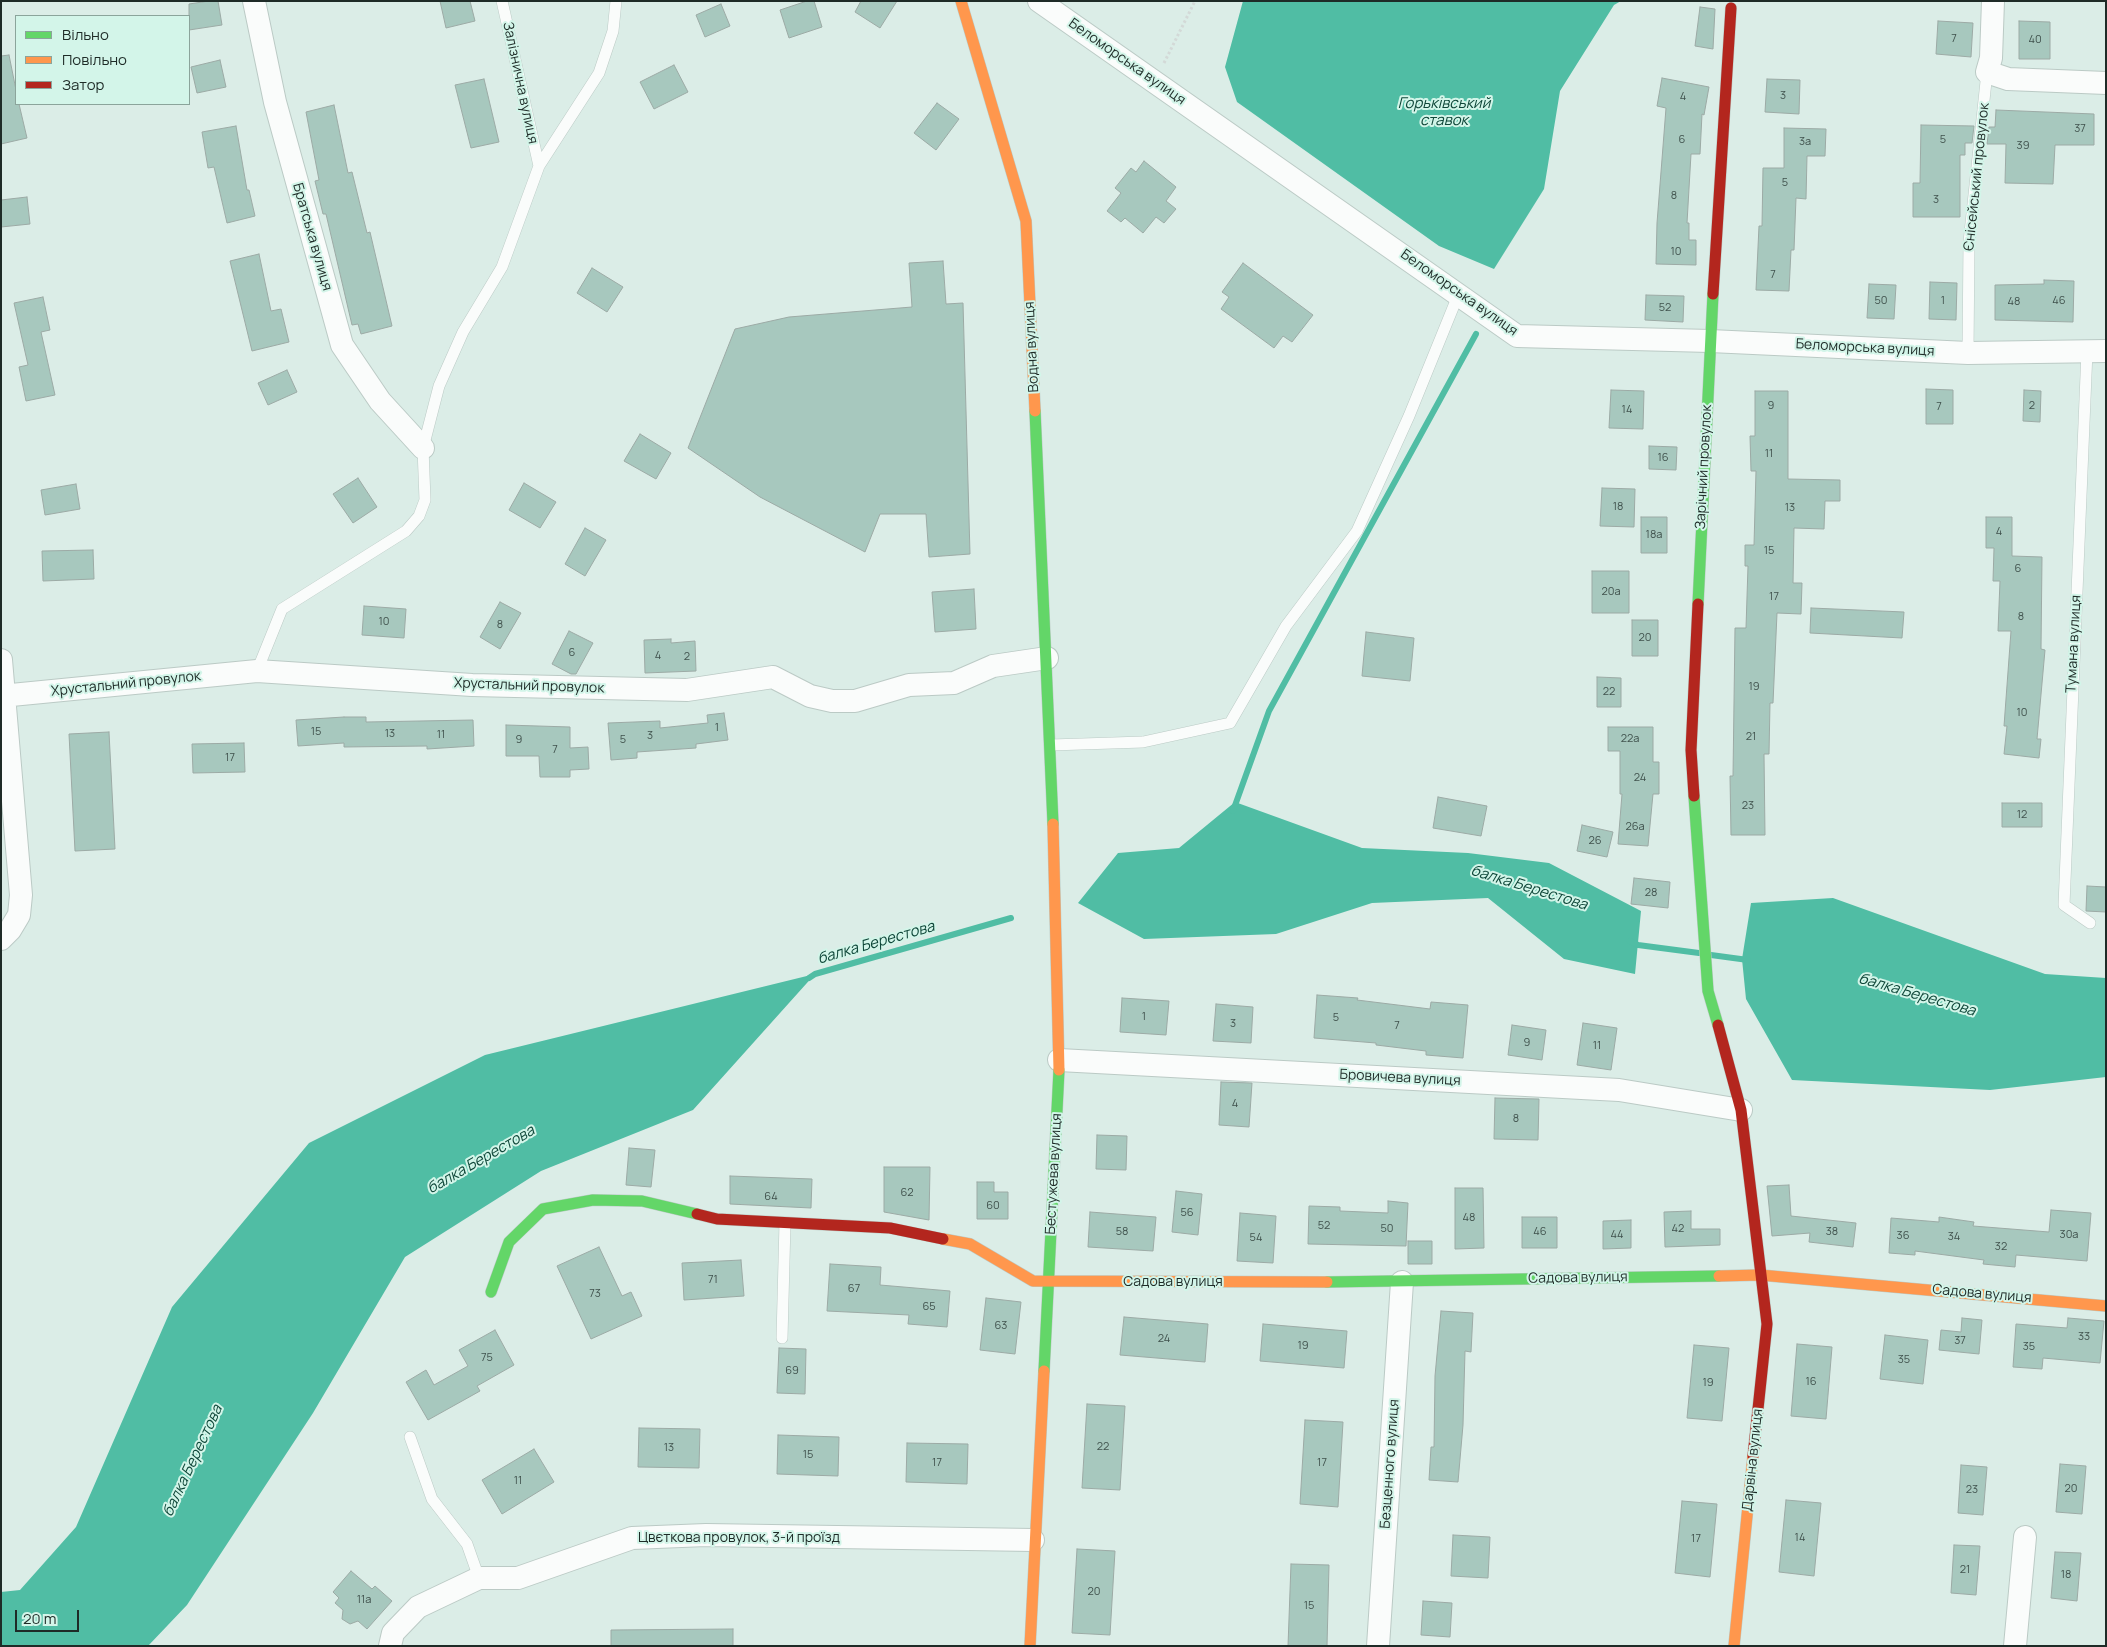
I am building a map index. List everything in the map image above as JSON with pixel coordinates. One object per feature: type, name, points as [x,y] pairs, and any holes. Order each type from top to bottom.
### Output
[{"type":"street","name":"Братська вулиця","points":[[254,1],[275,102],[342,346],[380,402],[423,448]]},
{"type":"street","name":"Водна вулиця","points":[[961,1],[1026,220],[1049,701]]},
{"type":"street","name":"Беломорська вулиця","points":[[1039,1],[1459,293],[1517,336],[1710,341],[1968,353],[2096,351]]},
{"type":"street","name":"Єнісейський провулок","points":[[1987,72],[1991,58],[1993,1]]},
{"type":"street","name":"Зарічний провулок","points":[[1731,8],[1710,341],[1691,750],[1708,991],[1741,1110]]},
{"type":"street","points":[[1987,72],[2008,79],[2106,83]]},
{"type":"street","name":"Хрустальний провулок","points":[[3,696],[258,671],[472,685],[687,690],[773,677],[810,696],[832,701],[855,701],[909,686],[954,683],[993,666],[1047,658]]},
{"type":"street","points":[[1,660],[21,895],[19,915],[10,930],[1,939]]},
{"type":"street","name":"Бестужева вулиця","points":[[1030,1646],[1059,1060],[1049,701]]},
{"type":"street","name":"Бровичева вулиця","points":[[1059,1060],[1619,1090],[1741,1110]]},
{"type":"street","name":"Дарвіна вулиця","points":[[1734,1646],[1766,1324],[1741,1110]]},
{"type":"street","name":"Садова вулиця","points":[[491,1292],[509,1242],[543,1209],[593,1200],[642,1201],[717,1219],[890,1228],[970,1244],[1033,1281],[1402,1282],[1760,1275],[2106,1306]]},
{"type":"street","name":"Безценного вулиця","points":[[1378,1646],[1402,1282]]},
{"type":"street","name":"Цвєткова провулок, 3-й проїзд","points":[[390,1646],[393,1633],[418,1607],[479,1578],[518,1578],[632,1538],[706,1535],[1034,1540]]},
{"type":"street","points":[[2015,1646],[2025,1537]]},
{"type":"lane","name":"Залізнична вулиця","points":[[502,1],[538,166]]},
{"type":"lane","points":[[258,671],[282,610],[406,531],[419,516],[425,500],[423,448],[439,386],[463,332],[502,267],[538,166],[599,73],[613,31],[616,1]]},
{"type":"lane","name":"Єнісейський провулок","points":[[1968,353],[1969,242],[1987,72]]},
{"type":"lane","points":[[1051,745],[1142,742],[1230,723],[1286,626],[1357,531],[1409,416],[1459,293]]},
{"type":"lane","name":"Тумана вулиця","points":[[2090,923],[2064,906],[2096,351]]},
{"type":"lane","points":[[782,1338],[785,1223]]},
{"type":"lane","points":[[410,1437],[432,1499],[467,1544],[479,1578]]},
{"type":"path","points":[[1155,82],[1195,1]]},
{"type":"water","name":"Горьківський ставок","points":[[1243,1],[1621,1],[1614,5],[1560,91],[1544,189],[1494,269],[1439,246],[1237,102],[1225,67]]},
{"type":"water","points":[[1235,802],[1362,848],[1468,853],[1549,863],[1641,911],[1635,974],[1564,959],[1488,898],[1372,903],[1276,934],[1144,939],[1078,903],[1118,853],[1179,848]]},
{"type":"water","points":[[1833,898],[2045,974],[2106,978],[2106,1077],[1990,1090],[1792,1080],[1746,999],[1742,959],[1751,903]]},
{"type":"water","points":[[815,974],[693,1110],[541,1171],[405,1257],[313,1413],[187,1605],[148,1646],[1,1646],[1,1592],[20,1590],[76,1527],[172,1307],[309,1143],[485,1055]]},
{"type":"building","points":[[218,1],[222,25],[190,30],[189,4]]},
{"type":"building","points":[[440,1],[470,1],[475,21],[446,28]]},
{"type":"building","points":[[807,1],[814,1],[822,27],[789,38],[780,10]]},
{"type":"building","points":[[861,1],[897,1],[880,28],[855,12]]},
{"type":"building","points":[[721,4],[730,26],[705,37],[696,15]]},
{"type":"building","points":[[1700,7],[1715,9],[1713,49],[1695,46]]},
{"type":"building","points":[[1938,21],[1973,23],[1971,57],[1936,54]]},
{"type":"building","points":[[2019,21],[2050,22],[2050,59],[2019,59]]},
{"type":"building","points":[[9,55],[15,85],[15,105],[19,105],[27,138],[1,144],[1,56]]},
{"type":"building","points":[[220,60],[226,87],[197,93],[191,67]]},
{"type":"building","points":[[674,65],[688,92],[654,109],[640,82]]},
{"type":"building","points":[[1662,78],[1709,87],[1704,115],[1702,114],[1700,154],[1691,154],[1687,223],[1689,223],[1689,240],[1696,240],[1696,265],[1656,264],[1657,223],[1666,108],[1657,106]]},
{"type":"building","points":[[484,79],[499,142],[471,148],[455,85]]},
{"type":"building","points":[[1767,79],[1800,80],[1799,114],[1765,112]]},
{"type":"building","points":[[937,103],[959,119],[936,150],[914,133]]},
{"type":"building","points":[[334,105],[348,173],[352,172],[367,233],[370,232],[392,326],[361,334],[358,324],[352,325],[326,214],[323,214],[315,181],[319,180],[306,112]]},
{"type":"building","points":[[1996,110],[2094,114],[2094,145],[2055,145],[2053,184],[2005,183],[2006,144],[1987,144],[1989,127],[1995,127]]},
{"type":"building","points":[[1921,125],[1974,126],[1972,143],[1965,143],[1965,155],[1960,155],[1960,217],[1913,217],[1913,183],[1920,183]]},
{"type":"building","points":[[236,126],[247,190],[249,190],[255,216],[227,223],[214,167],[208,168],[202,132]]},
{"type":"building","points":[[1784,128],[1826,129],[1825,156],[1807,156],[1806,199],[1796,198],[1794,250],[1791,250],[1789,291],[1756,290],[1759,226],[1762,226],[1763,168],[1784,168]]},
{"type":"building","points":[[1144,161],[1176,187],[1166,201],[1176,209],[1164,223],[1156,217],[1143,233],[1125,218],[1121,222],[1107,211],[1121,193],[1115,188],[1131,168],[1136,172]]},
{"type":"building","points":[[27,197],[30,224],[1,227],[1,200]]},
{"type":"building","points":[[259,254],[271,311],[281,309],[289,342],[252,351],[230,261]]},
{"type":"building","points":[[943,261],[946,304],[963,303],[970,554],[929,557],[926,514],[880,514],[865,552],[760,497],[688,448],[735,329],[789,317],[912,307],[909,263]]},
{"type":"building","points":[[1243,263],[1313,315],[1292,342],[1283,336],[1274,348],[1221,309],[1229,297],[1222,292]]},
{"type":"building","points":[[592,268],[623,287],[607,312],[577,293]]},
{"type":"building","points":[[2044,280],[2074,281],[2073,322],[1995,320],[1995,285],[2044,284]]},
{"type":"building","points":[[1930,282],[1957,283],[1956,320],[1929,319]]},
{"type":"building","points":[[1869,284],[1896,285],[1894,319],[1867,318]]},
{"type":"building","points":[[1646,295],[1684,296],[1683,322],[1645,320]]},
{"type":"building","points":[[43,297],[50,330],[41,332],[55,395],[26,401],[19,367],[28,365],[14,303]]},
{"type":"building","points":[[287,370],[297,392],[268,405],[258,383]]},
{"type":"building","points":[[1926,389],[1953,390],[1953,424],[1926,424]]},
{"type":"building","points":[[1611,390],[1644,391],[1643,429],[1609,428]]},
{"type":"building","points":[[2024,390],[2041,391],[2040,422],[2023,421]]},
{"type":"building","points":[[1755,391],[1788,391],[1788,479],[1840,480],[1840,501],[1825,501],[1824,529],[1794,528],[1793,583],[1802,583],[1801,614],[1777,613],[1773,703],[1770,703],[1769,754],[1764,754],[1765,835],[1731,835],[1730,776],[1733,776],[1735,628],[1746,628],[1748,566],[1745,566],[1745,545],[1754,545],[1756,471],[1751,471],[1750,436],[1755,436]]},
{"type":"building","points":[[640,434],[671,453],[656,479],[624,461]]},
{"type":"building","points":[[1649,446],[1677,447],[1676,470],[1649,469]]},
{"type":"building","points":[[358,478],[377,507],[353,523],[333,494]]},
{"type":"building","points":[[524,483],[556,502],[540,528],[509,510]]},
{"type":"building","points":[[76,484],[80,509],[45,515],[41,490]]},
{"type":"building","points":[[1602,488],[1635,489],[1634,527],[1600,526]]},
{"type":"building","points":[[1641,517],[1667,517],[1667,553],[1641,553]]},
{"type":"building","points":[[1986,517],[2012,517],[2012,556],[2042,557],[2041,649],[2045,650],[2037,739],[2041,739],[2039,758],[2004,754],[2007,726],[2004,726],[2011,631],[1998,631],[2000,581],[1993,581],[1994,548],[1986,548]]},
{"type":"building","points":[[585,528],[606,540],[585,576],[565,564]]},
{"type":"building","points":[[93,550],[94,579],[43,581],[42,551]]},
{"type":"building","points":[[1592,571],[1629,571],[1629,613],[1592,613]]},
{"type":"building","points":[[974,589],[976,629],[935,632],[932,592]]},
{"type":"building","points":[[500,602],[521,613],[500,649],[480,637]]},
{"type":"building","points":[[364,606],[406,609],[404,638],[362,635]]},
{"type":"building","points":[[1811,608],[1904,612],[1902,638],[1810,633]]},
{"type":"building","points":[[1632,620],[1658,620],[1658,656],[1632,656]]},
{"type":"building","points":[[569,631],[593,643],[576,674],[571,674],[552,664]]},
{"type":"building","points":[[1366,632],[1414,638],[1410,681],[1362,676]]},
{"type":"building","points":[[671,639],[671,643],[695,641],[696,671],[645,673],[644,640]]},
{"type":"building","points":[[1597,677],[1621,678],[1621,707],[1597,707]]},
{"type":"building","points":[[724,713],[728,740],[696,744],[696,748],[637,752],[637,758],[611,760],[608,723],[660,721],[660,728],[708,723],[707,715]]},
{"type":"building","points":[[366,717],[366,722],[473,720],[474,746],[427,749],[427,746],[344,747],[344,743],[298,746],[296,720]]},
{"type":"building","points":[[506,725],[570,727],[570,748],[588,747],[589,769],[570,770],[570,777],[540,777],[539,756],[506,756]]},
{"type":"building","points":[[1608,727],[1653,727],[1653,762],[1659,762],[1659,794],[1653,794],[1648,846],[1618,844],[1622,794],[1620,794],[1620,751],[1608,751]]},
{"type":"building","points":[[109,732],[115,849],[75,851],[69,734]]},
{"type":"building","points":[[244,743],[245,772],[193,773],[192,744]]},
{"type":"building","points":[[1438,797],[1487,806],[1481,836],[1433,828]]},
{"type":"building","points":[[2002,803],[2042,803],[2042,827],[2002,827]]},
{"type":"building","points":[[1582,825],[1613,832],[1607,857],[1577,851]]},
{"type":"building","points":[[1634,878],[1670,882],[1668,908],[1631,904]]},
{"type":"building","points":[[2087,886],[2106,887],[2106,912],[2086,911]]},
{"type":"building","points":[[1317,995],[1358,998],[1357,1000],[1430,1009],[1431,1002],[1468,1005],[1463,1058],[1426,1055],[1426,1051],[1376,1045],[1376,1043],[1314,1038]]},
{"type":"building","points":[[1122,998],[1169,1001],[1166,1035],[1120,1032]]},
{"type":"building","points":[[1216,1004],[1253,1007],[1251,1043],[1213,1041]]},
{"type":"building","points":[[1583,1023],[1617,1028],[1611,1070],[1577,1065]]},
{"type":"building","points":[[1512,1025],[1546,1030],[1542,1060],[1508,1055]]},
{"type":"building","points":[[1221,1082],[1252,1083],[1249,1127],[1219,1125]]},
{"type":"building","points":[[1495,1098],[1539,1099],[1538,1140],[1494,1139]]},
{"type":"building","points":[[1097,1135],[1127,1136],[1126,1170],[1096,1169]]},
{"type":"building","points":[[629,1148],[655,1150],[651,1187],[626,1185]]},
{"type":"building","points":[[884,1167],[930,1167],[929,1220],[884,1212]]},
{"type":"building","points":[[730,1176],[812,1179],[811,1208],[730,1204]]},
{"type":"building","points":[[977,1182],[994,1182],[994,1192],[1008,1192],[1008,1219],[977,1219]]},
{"type":"building","points":[[1789,1185],[1791,1216],[1856,1223],[1853,1247],[1809,1242],[1810,1233],[1772,1236],[1767,1186]]},
{"type":"building","points":[[1455,1188],[1483,1188],[1484,1248],[1455,1249]]},
{"type":"building","points":[[1176,1191],[1202,1194],[1198,1235],[1172,1232]]},
{"type":"building","points":[[1388,1201],[1408,1203],[1406,1246],[1308,1244],[1309,1206],[1340,1207],[1340,1211],[1388,1213]]},
{"type":"building","points":[[2051,1210],[2091,1213],[2087,1261],[2016,1255],[2015,1267],[1983,1264],[1984,1260],[1915,1251],[1915,1255],[1889,1253],[1891,1218],[1939,1222],[1939,1217],[1974,1222],[1973,1226],[2049,1232]]},
{"type":"building","points":[[1691,1211],[1691,1229],[1720,1229],[1720,1245],[1665,1247],[1664,1212]]},
{"type":"building","points":[[1090,1212],[1156,1217],[1153,1251],[1088,1247]]},
{"type":"building","points":[[1240,1213],[1276,1216],[1273,1263],[1237,1261]]},
{"type":"building","points":[[1522,1217],[1557,1217],[1557,1248],[1522,1248]]},
{"type":"building","points":[[1631,1220],[1631,1248],[1603,1249],[1603,1221]]},
{"type":"building","points":[[1408,1241],[1432,1241],[1432,1264],[1408,1264]]},
{"type":"building","points":[[599,1247],[622,1296],[631,1292],[642,1316],[591,1339],[557,1266]]},
{"type":"building","points":[[741,1260],[744,1296],[684,1300],[682,1263]]},
{"type":"building","points":[[830,1264],[881,1267],[880,1285],[950,1291],[947,1327],[908,1324],[909,1315],[827,1311]]},
{"type":"building","points":[[986,1298],[1021,1302],[1015,1354],[980,1350]]},
{"type":"building","points":[[1441,1311],[1473,1313],[1471,1352],[1465,1351],[1463,1425],[1458,1482],[1429,1480],[1431,1447],[1434,1447],[1435,1376]]},
{"type":"building","points":[[1124,1317],[1208,1324],[1205,1362],[1120,1355]]},
{"type":"building","points":[[1962,1318],[1982,1320],[1979,1354],[1939,1350],[1941,1330],[1961,1332]]},
{"type":"building","points":[[2068,1318],[2104,1321],[2100,1363],[2043,1358],[2042,1369],[2013,1367],[2016,1324],[2067,1328]]},
{"type":"building","points":[[1263,1324],[1347,1331],[1344,1368],[1260,1361]]},
{"type":"building","points":[[495,1330],[514,1365],[477,1386],[480,1391],[428,1420],[406,1382],[426,1370],[434,1385],[468,1366],[459,1350]]},
{"type":"building","points":[[1885,1335],[1928,1340],[1923,1384],[1880,1379]]},
{"type":"building","points":[[1797,1344],[1832,1347],[1826,1419],[1791,1416]]},
{"type":"building","points":[[1694,1345],[1729,1348],[1722,1421],[1687,1418]]},
{"type":"building","points":[[779,1348],[806,1349],[805,1394],[777,1393]]},
{"type":"building","points":[[1087,1404],[1125,1406],[1120,1490],[1082,1488]]},
{"type":"building","points":[[1305,1420],[1343,1422],[1338,1507],[1300,1504]]},
{"type":"building","points":[[639,1428],[700,1429],[699,1468],[638,1467]]},
{"type":"building","points":[[778,1435],[839,1437],[838,1476],[777,1474]]},
{"type":"building","points":[[907,1443],[968,1444],[967,1484],[906,1482]]},
{"type":"building","points":[[534,1449],[554,1482],[502,1514],[482,1480]]},
{"type":"building","points":[[2060,1464],[2086,1466],[2082,1514],[2056,1512]]},
{"type":"building","points":[[1961,1465],[1987,1467],[1983,1515],[1958,1513]]},
{"type":"building","points":[[1786,1500],[1821,1503],[1814,1576],[1779,1572]]},
{"type":"building","points":[[1682,1501],[1717,1504],[1710,1577],[1675,1573]]},
{"type":"building","points":[[1453,1535],[1490,1537],[1488,1578],[1451,1576]]},
{"type":"building","points":[[1954,1545],[1980,1546],[1976,1595],[1951,1593]]},
{"type":"building","points":[[1077,1549],[1115,1551],[1110,1635],[1072,1633]]},
{"type":"building","points":[[2055,1552],[2081,1553],[2077,1601],[2051,1598]]},
{"type":"building","points":[[1291,1564],[1329,1565],[1327,1646],[1288,1646]]},
{"type":"building","points":[[351,1571],[372,1589],[375,1586],[392,1601],[367,1629],[358,1621],[350,1624],[342,1619],[343,1610],[335,1603],[339,1598],[333,1592]]},
{"type":"building","points":[[1423,1601],[1452,1603],[1450,1637],[1421,1635]]},
{"type":"building","points":[[733,1629],[733,1646],[611,1646],[611,1630]]},
{"type":"waterway","points":[[1233,811],[1269,711],[1476,334]]},
{"type":"waterway","name":"балка Берестова","points":[[809,978],[815,974],[1011,918]]},
{"type":"waterway","name":"балка Берестова","points":[[1630,941],[1638,945],[1699,953]]},
{"type":"waterway","name":"балка Берестова","points":[[1711,955],[1748,960]]},
{"type":"traffic: fast","points":[[1698,604],[1713,294]]},
{"type":"traffic: fast","points":[[1035,411],[1053,824]]},
{"type":"traffic: fast","points":[[1694,796],[1708,991],[1718,1025]]},
{"type":"traffic: fast","points":[[1044,1371],[1059,1070]]},
{"type":"traffic: fast","points":[[491,1292],[509,1242],[543,1209],[593,1200],[642,1201],[697,1214]]},
{"type":"traffic: fast","points":[[1327,1282],[1719,1276]]},
{"type":"traffic: slow","points":[[961,1],[1026,221],[1035,411]]},
{"type":"traffic: slow","points":[[1053,824],[1059,1070]]},
{"type":"traffic: slow","points":[[943,1239],[970,1244],[1033,1281],[1327,1282]]},
{"type":"traffic: slow","points":[[1719,1276],[1760,1275],[2106,1306]]},
{"type":"traffic: slow","points":[[1030,1646],[1044,1371]]},
{"type":"traffic: slow","points":[[1734,1646],[1753,1456]]},
{"type":"traffic: jam","points":[[1713,294],[1731,8]]},
{"type":"traffic: jam","points":[[1694,796],[1691,750],[1698,604]]},
{"type":"traffic: jam","points":[[1718,1025],[1741,1110],[1767,1324],[1753,1456]]},
{"type":"traffic: jam","points":[[697,1214],[717,1219],[890,1228],[943,1239]]}]
